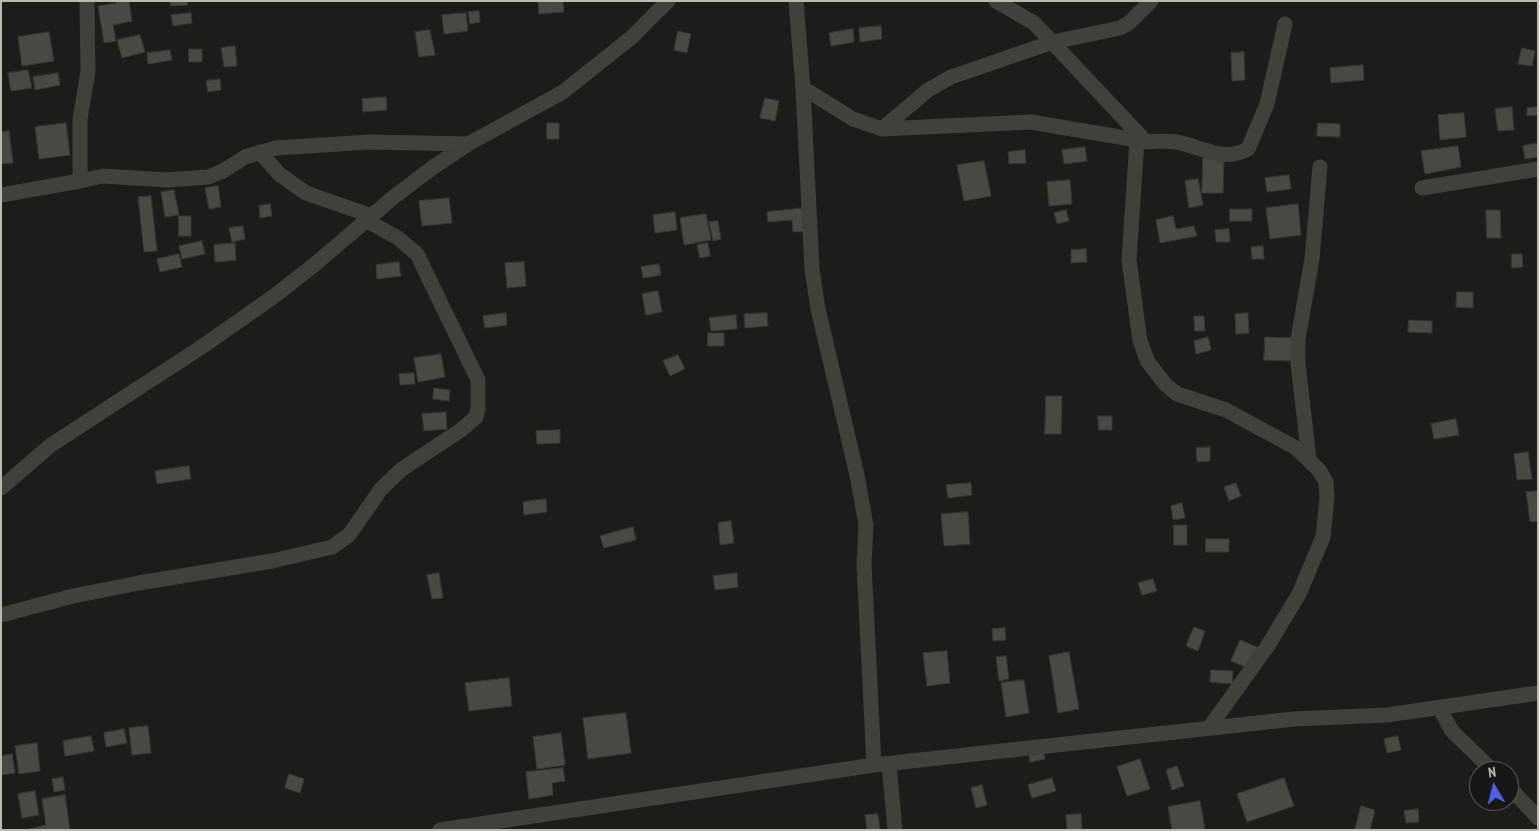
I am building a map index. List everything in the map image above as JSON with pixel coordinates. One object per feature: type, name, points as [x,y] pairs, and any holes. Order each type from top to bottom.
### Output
[{"type":"street","points":[[80,181],[80,119],[88,72],[88,1]]},
{"type":"street","points":[[1,488],[51,445],[203,346],[273,297],[395,196],[468,144],[564,92],[632,37],[668,1]]},
{"type":"street","points":[[796,1],[803,88],[812,269],[818,309],[857,475],[866,525],[864,564],[881,764],[895,830]]},
{"type":"street","points":[[996,1],[1034,23],[1142,141],[1128,260],[1140,341],[1145,356],[1165,384],[1177,394],[1226,410],[1268,431],[1309,459],[1319,470],[1326,482],[1327,498],[1323,537],[1299,594],[1267,647],[1208,728]]},
{"type":"street","points":[[882,129],[928,90],[951,77],[1053,42],[1120,28],[1143,11],[1151,1]]},
{"type":"street","points":[[803,88],[853,119],[882,129],[1031,122],[1142,141],[1176,142],[1224,155],[1234,155],[1248,149],[1267,104],[1285,24]]},
{"type":"street","points":[[1,195],[103,176],[167,180],[208,177],[223,171],[245,157],[276,148],[370,142],[468,144]]},
{"type":"street","points":[[1,615],[82,594],[272,561],[332,547],[349,535],[381,489],[402,469],[461,430],[476,417],[478,409],[478,380],[416,254],[398,238],[370,218],[298,188],[279,174],[260,152]]},
{"type":"street","points":[[1309,459],[1298,363],[1298,339],[1312,259],[1320,167]]},
{"type":"street","points":[[1422,188],[1538,169]]},
{"type":"street","points":[[440,830],[482,826],[881,764],[1294,719],[1387,715],[1538,693]]},
{"type":"street","points":[[1438,709],[1452,731],[1484,761]]},
{"type":"street","points":[[1519,798],[1538,818]]},
{"type":"building","points":[[116,1],[129,1],[132,21],[113,25],[116,41],[104,43],[98,6],[116,3]]},
{"type":"building","points":[[171,1],[187,1],[188,5],[171,6]]},
{"type":"building","points":[[563,1],[564,12],[539,14],[538,2]]},
{"type":"building","points":[[479,11],[480,22],[470,24],[468,12]]},
{"type":"building","points":[[191,13],[192,23],[173,26],[171,15]]},
{"type":"building","points":[[466,13],[468,31],[444,34],[442,15]]},
{"type":"building","points":[[881,26],[882,39],[860,42],[859,28]]},
{"type":"building","points":[[853,29],[854,42],[831,46],[829,33]]},
{"type":"building","points":[[430,30],[435,55],[419,57],[415,32]]},
{"type":"building","points":[[678,31],[691,34],[687,53],[674,50]]},
{"type":"building","points":[[49,32],[54,61],[22,66],[18,37]]},
{"type":"building","points":[[140,35],[145,52],[122,58],[117,40]]},
{"type":"building","points":[[235,46],[237,66],[224,67],[221,48]]},
{"type":"building","points":[[1522,48],[1535,51],[1532,66],[1518,64]]},
{"type":"building","points":[[189,49],[202,49],[202,62],[189,62]]},
{"type":"building","points":[[170,50],[172,60],[148,64],[147,53]]},
{"type":"building","points":[[1244,52],[1245,80],[1232,81],[1231,53]]},
{"type":"building","points":[[1363,65],[1364,80],[1331,83],[1330,68]]},
{"type":"building","points":[[28,70],[32,88],[11,91],[8,73]]},
{"type":"building","points":[[58,73],[60,85],[35,90],[33,77]]},
{"type":"building","points":[[220,79],[221,90],[208,92],[206,81]]},
{"type":"building","points":[[386,97],[387,110],[363,112],[362,99]]},
{"type":"building","points":[[765,98],[779,101],[775,121],[760,118]]},
{"type":"building","points":[[1512,107],[1514,130],[1498,131],[1495,109]]},
{"type":"building","points":[[1538,107],[1538,115],[1527,116],[1527,108]]},
{"type":"building","points":[[1464,113],[1466,137],[1440,140],[1438,115]]},
{"type":"building","points":[[66,123],[70,155],[39,159],[35,127]]},
{"type":"building","points":[[547,123],[559,123],[559,139],[547,139]]},
{"type":"building","points":[[1318,123],[1340,124],[1340,137],[1317,136]]},
{"type":"building","points":[[9,131],[13,163],[1,164],[1,132]]},
{"type":"building","points":[[1538,143],[1538,157],[1525,159],[1523,146]]},
{"type":"building","points":[[1458,146],[1461,167],[1425,174],[1421,151]]},
{"type":"building","points":[[1085,147],[1087,161],[1064,164],[1062,150]]},
{"type":"building","points":[[1025,150],[1026,163],[1009,164],[1008,152]]},
{"type":"building","points":[[1203,158],[1224,158],[1223,193],[1202,193]]},
{"type":"building","points":[[984,161],[991,196],[964,201],[957,165]]},
{"type":"building","points":[[1289,175],[1291,189],[1267,192],[1265,178]]},
{"type":"building","points":[[1198,179],[1203,205],[1189,208],[1185,181]]},
{"type":"building","points":[[1070,180],[1072,204],[1049,206],[1047,182]]},
{"type":"building","points":[[218,186],[221,207],[209,209],[205,188]]},
{"type":"building","points":[[174,190],[179,215],[165,217],[161,192]]},
{"type":"building","points":[[151,196],[157,251],[144,252],[138,197]]},
{"type":"building","points":[[449,198],[452,223],[422,226],[419,201]]},
{"type":"building","points":[[270,204],[272,216],[260,218],[259,206]]},
{"type":"building","points":[[1298,204],[1301,235],[1270,239],[1266,208]]},
{"type":"building","points":[[804,208],[807,231],[793,232],[792,220],[768,222],[767,212]]},
{"type":"building","points":[[1230,209],[1252,209],[1252,221],[1230,221]]},
{"type":"building","points":[[1066,210],[1069,221],[1057,224],[1054,213]]},
{"type":"building","points":[[1486,210],[1500,210],[1501,238],[1487,238]]},
{"type":"building","points":[[675,212],[677,230],[655,233],[653,215]]},
{"type":"building","points":[[706,214],[711,240],[684,245],[680,218]]},
{"type":"building","points":[[179,216],[191,216],[191,236],[179,236]]},
{"type":"building","points":[[1173,216],[1176,229],[1194,226],[1197,236],[1160,243],[1156,220]]},
{"type":"building","points":[[718,221],[721,239],[713,241],[709,222]]},
{"type":"building","points":[[243,226],[245,239],[232,242],[229,228]]},
{"type":"building","points":[[1229,229],[1230,242],[1216,242],[1215,230]]},
{"type":"building","points":[[202,241],[205,254],[182,259],[179,246]]},
{"type":"building","points":[[235,243],[236,260],[215,262],[214,245]]},
{"type":"building","points":[[708,243],[710,256],[700,258],[697,245]]},
{"type":"building","points":[[1263,246],[1264,259],[1252,259],[1251,247]]},
{"type":"building","points":[[1086,249],[1087,262],[1071,263],[1071,250]]},
{"type":"building","points":[[179,254],[182,267],[160,272],[157,259]]},
{"type":"building","points":[[1512,254],[1522,254],[1523,267],[1512,268]]},
{"type":"building","points":[[399,262],[401,276],[377,279],[376,265]]},
{"type":"building","points":[[524,262],[526,286],[507,288],[505,263]]},
{"type":"building","points":[[659,264],[661,275],[643,278],[641,267]]},
{"type":"building","points":[[658,291],[662,312],[646,315],[642,294]]},
{"type":"building","points":[[1457,292],[1473,292],[1473,308],[1456,307]]},
{"type":"building","points":[[506,313],[507,325],[485,328],[483,316]]},
{"type":"building","points":[[767,313],[768,326],[745,328],[744,314]]},
{"type":"building","points":[[1248,313],[1249,333],[1236,334],[1235,314]]},
{"type":"building","points":[[736,315],[737,329],[711,331],[709,318]]},
{"type":"building","points":[[1194,316],[1204,316],[1205,331],[1195,331]]},
{"type":"building","points":[[1409,320],[1432,321],[1432,333],[1408,332]]},
{"type":"building","points":[[708,333],[724,333],[724,346],[708,346]]},
{"type":"building","points":[[1208,337],[1211,350],[1196,354],[1194,341]]},
{"type":"building","points":[[1265,337],[1295,338],[1294,361],[1264,360]]},
{"type":"building","points":[[441,354],[445,377],[418,382],[414,358]]},
{"type":"building","points":[[678,355],[685,369],[670,376],[663,361]]},
{"type":"building","points":[[414,373],[415,384],[400,385],[399,374]]},
{"type":"building","points":[[434,388],[450,390],[449,401],[433,399]]},
{"type":"building","points":[[1046,396],[1062,396],[1061,434],[1045,434]]},
{"type":"building","points":[[446,412],[447,429],[424,431],[422,414]]},
{"type":"building","points":[[1098,416],[1112,416],[1112,430],[1099,430]]},
{"type":"building","points":[[1456,419],[1459,435],[1434,439],[1431,424]]},
{"type":"building","points":[[560,430],[560,443],[537,444],[536,431]]},
{"type":"building","points":[[1210,447],[1210,461],[1197,462],[1196,448]]},
{"type":"building","points":[[1528,452],[1532,479],[1517,480],[1514,454]]},
{"type":"building","points":[[189,466],[191,479],[157,484],[155,471]]},
{"type":"building","points":[[971,483],[972,495],[948,498],[946,485]]},
{"type":"building","points":[[1236,483],[1241,496],[1229,501],[1224,487]]},
{"type":"building","points":[[1538,491],[1538,521],[1530,522],[1526,492]]},
{"type":"building","points":[[546,499],[547,512],[524,515],[523,502]]},
{"type":"building","points":[[1182,503],[1185,518],[1173,520],[1171,506]]},
{"type":"building","points":[[968,512],[970,544],[944,546],[941,514]]},
{"type":"building","points":[[731,521],[734,543],[720,545],[718,523]]},
{"type":"building","points":[[1174,525],[1187,525],[1187,545],[1174,545]]},
{"type":"building","points":[[633,527],[636,540],[604,548],[600,536]]},
{"type":"building","points":[[1206,539],[1229,539],[1229,552],[1206,552]]},
{"type":"building","points":[[439,573],[443,598],[432,599],[427,575]]},
{"type":"building","points":[[737,573],[738,587],[715,590],[713,576]]},
{"type":"building","points":[[1153,579],[1157,591],[1142,595],[1138,583]]},
{"type":"building","points":[[1194,627],[1205,631],[1198,651],[1186,646]]},
{"type":"building","points":[[1005,628],[1006,640],[993,641],[992,629]]},
{"type":"building","points":[[1240,640],[1262,649],[1253,670],[1231,661]]},
{"type":"building","points":[[947,651],[950,683],[927,686],[923,653]]},
{"type":"building","points":[[1069,652],[1079,709],[1058,713],[1049,656]]},
{"type":"building","points":[[1006,656],[1009,679],[999,681],[996,657]]},
{"type":"building","points":[[1211,670],[1233,671],[1232,684],[1210,682]]},
{"type":"building","points":[[509,678],[512,706],[469,711],[465,683]]},
{"type":"building","points":[[1024,680],[1029,713],[1006,717],[1001,683]]},
{"type":"building","points":[[626,713],[631,753],[588,759],[583,718]]},
{"type":"building","points":[[148,726],[151,753],[132,755],[129,728]]},
{"type":"building","points":[[124,729],[127,743],[106,747],[104,733]]},
{"type":"building","points":[[561,733],[565,765],[537,769],[533,737]]},
{"type":"building","points":[[91,736],[94,751],[65,756],[63,741]]},
{"type":"building","points":[[1398,736],[1401,750],[1387,753],[1384,739]]},
{"type":"building","points":[[37,743],[40,771],[19,774],[15,746]]},
{"type":"building","points":[[1042,748],[1045,759],[1030,762],[1028,751]]},
{"type":"building","points":[[12,754],[15,773],[1,775],[1,756]]},
{"type":"building","points":[[1140,759],[1150,789],[1127,796],[1117,767]]},
{"type":"building","points":[[1177,766],[1184,786],[1172,790],[1166,770]]},
{"type":"building","points":[[563,768],[565,781],[552,783],[553,795],[529,799],[526,772]]},
{"type":"building","points":[[289,774],[304,779],[300,793],[285,788]]},
{"type":"building","points":[[63,777],[65,790],[54,792],[52,779]]},
{"type":"building","points":[[1052,778],[1056,791],[1032,798],[1028,785]]},
{"type":"building","points":[[1284,778],[1294,806],[1247,822],[1237,794]]},
{"type":"building","points":[[982,785],[987,805],[976,808],[971,788]]},
{"type":"building","points":[[35,791],[39,815],[22,818],[18,794]]},
{"type":"building","points":[[65,795],[70,830],[25,830],[46,825],[42,799]]},
{"type":"building","points":[[1200,801],[1205,830],[1172,830],[1168,807]]},
{"type":"building","points":[[1361,806],[1375,810],[1370,830],[1355,830]]},
{"type":"building","points":[[1418,809],[1419,822],[1406,823],[1404,811]]},
{"type":"building","points":[[878,814],[880,830],[867,830],[865,815]]},
{"type":"building","points":[[1081,814],[1082,830],[1067,830],[1066,815]]}]
